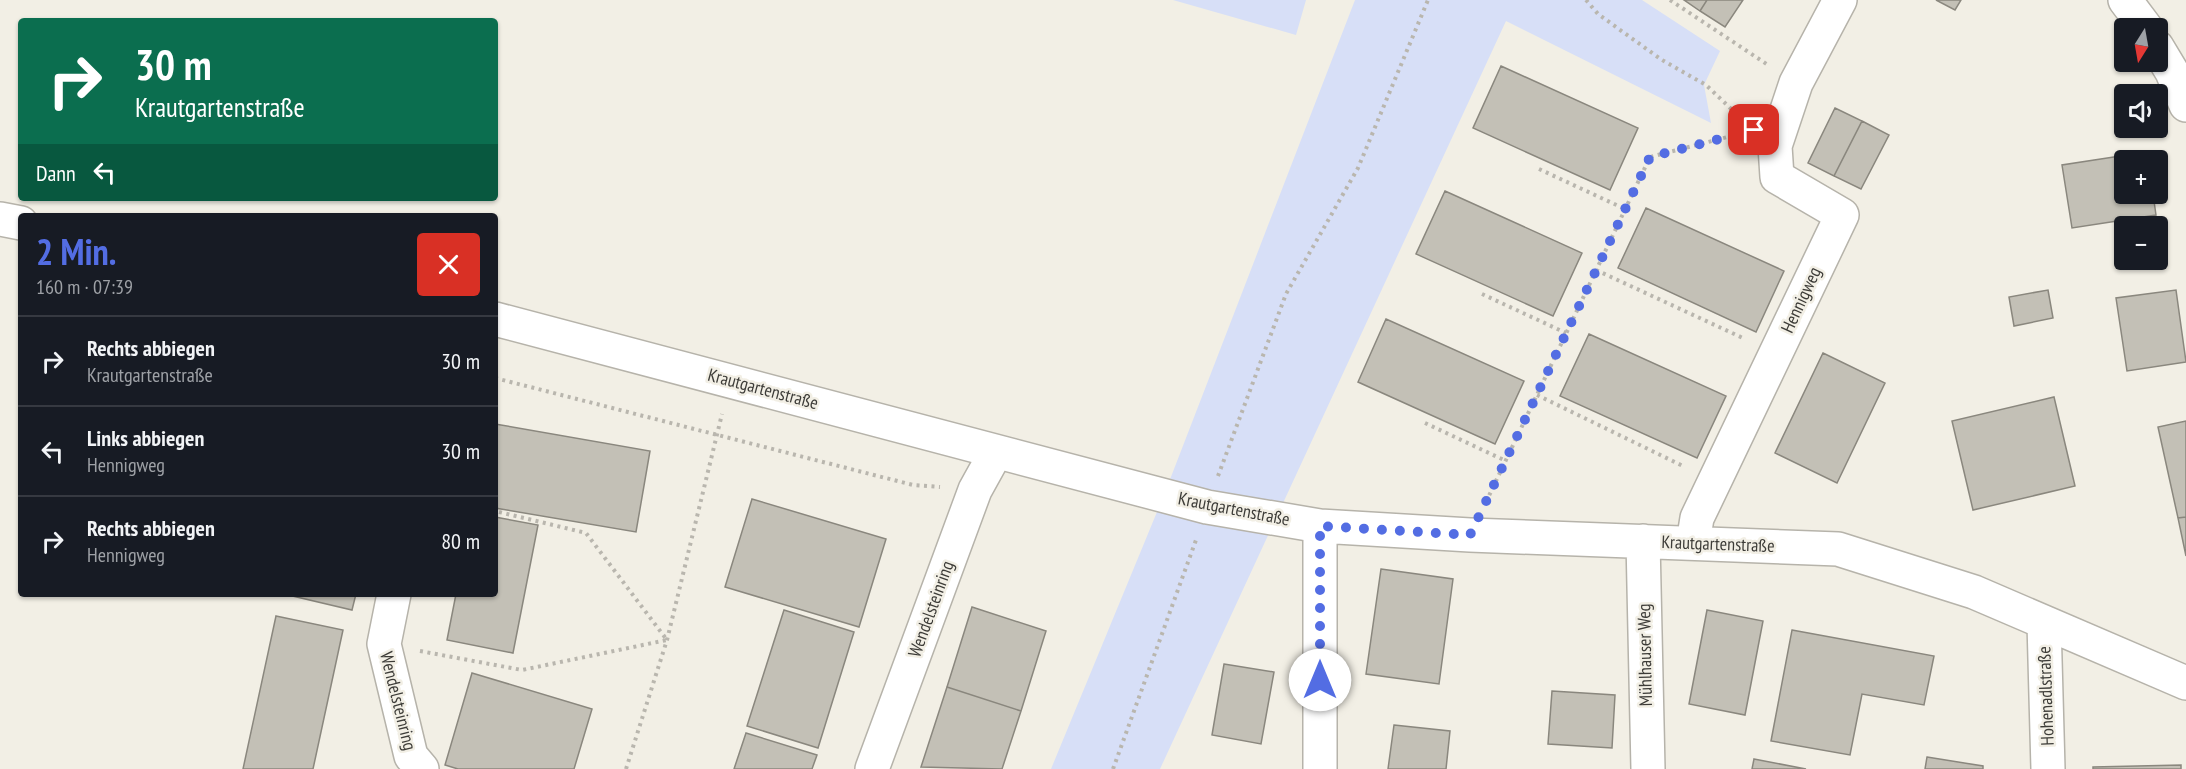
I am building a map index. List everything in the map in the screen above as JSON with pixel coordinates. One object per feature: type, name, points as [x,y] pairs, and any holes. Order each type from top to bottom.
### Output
[{"type":"street","name":"Hennigweg","points":[[1693,543],[1697,518],[1842,215],[1777,177],[1774,146],[1796,84],[1840,0]]},
{"type":"street","points":[[2125,0],[2138,18]]},
{"type":"street","points":[[2168,65],[2186,105]]},
{"type":"street","points":[[0,219],[18,222]]},
{"type":"street","name":"Krautgartenstraße","points":[[498,320],[1207,507],[1320,526],[1470,535],[1838,549],[1974,592],[2186,683]]},
{"type":"street","name":"Wendelsteinring","points":[[872,769],[975,490],[996,452]]},
{"type":"street","points":[[1320,526],[1320,769]]},
{"type":"street","name":"Mühlhauser Weg","points":[[1643,541],[1648,769]]},
{"type":"street","name":"Wendelsteinring","points":[[393,597],[384,644],[411,756],[422,769]]},
{"type":"street","name":"Hohenadlstraße","points":[[2044,623],[2048,769]]},
{"type":"path","points":[[1113,769],[1286,294],[1358,168],[1428,0]]},
{"type":"path","points":[[1470,535],[1650,157],[1754,130],[1706,85],[1662,60],[1598,14],[1586,0]]},
{"type":"path","points":[[1670,0],[1796,84]]},
{"type":"path","points":[[1539,169],[1625,209]]},
{"type":"path","points":[[1596,270],[1752,342]]},
{"type":"path","points":[[1482,294],[1566,333]]},
{"type":"path","points":[[498,379],[913,485],[975,490]]},
{"type":"path","points":[[626,769],[667,640],[715,436],[731,380]]},
{"type":"path","points":[[1537,396],[1694,471]]},
{"type":"path","points":[[1425,423],[1506,461]]},
{"type":"path","points":[[498,513],[586,533],[667,640]]},
{"type":"path","points":[[1187,538],[1207,542]]},
{"type":"path","points":[[384,644],[522,670],[667,640]]},
{"type":"shaded area","points":[[1173,0],[1306,0],[1296,35]]},
{"type":"shaded area","points":[[1355,0],[1642,0],[1720,51],[1704,85],[1711,123],[1506,21],[1160,769],[1051,769],[1164,495]]},
{"type":"building","points":[[1684,0],[1707,0],[1700,11]]},
{"type":"building","points":[[1707,0],[1743,0],[1725,27],[1700,11]]},
{"type":"building","points":[[1936,0],[1961,0],[1955,10]]},
{"type":"building","points":[[1501,66],[1638,128],[1610,190],[1473,128]]},
{"type":"building","points":[[1835,108],[1862,121],[1834,176],[1808,163]]},
{"type":"building","points":[[1862,121],[1889,135],[1861,189],[1834,176]]},
{"type":"building","points":[[2114,157],[2114,204],[2154,204],[2156,215],[2114,216],[2114,222],[2072,228],[2062,165]]},
{"type":"building","points":[[1445,191],[1582,253],[1553,316],[1416,254]]},
{"type":"building","points":[[1646,208],[1784,271],[1756,332],[1618,268]]},
{"type":"building","points":[[2048,290],[2053,318],[2014,326],[2009,297]]},
{"type":"building","points":[[2176,290],[2186,362],[2127,371],[2116,298]]},
{"type":"building","points":[[1386,319],[1524,381],[1495,444],[1358,382]]},
{"type":"building","points":[[1589,334],[1726,396],[1697,458],[1560,396]]},
{"type":"building","points":[[1823,353],[1885,383],[1837,483],[1775,453]]},
{"type":"building","points":[[2054,397],[2075,486],[1973,510],[1952,421]]},
{"type":"building","points":[[2186,421],[2186,517],[2178,518],[2158,427]]},
{"type":"building","points":[[498,425],[650,451],[636,532],[498,509]]},
{"type":"building","points":[[752,499],[886,539],[859,627],[725,587]]},
{"type":"building","points":[[2186,517],[2186,556],[2178,518]]},
{"type":"building","points":[[498,518],[538,525],[513,653],[447,640],[455,597],[498,597]]},
{"type":"building","points":[[1381,569],[1453,579],[1439,684],[1366,674]]},
{"type":"building","points":[[297,597],[355,597],[352,610]]},
{"type":"building","points":[[972,607],[1046,631],[1021,711],[947,687]]},
{"type":"building","points":[[784,610],[854,632],[818,748],[747,726]]},
{"type":"building","points":[[1707,610],[1763,621],[1745,715],[1689,704]]},
{"type":"building","points":[[276,616],[343,630],[313,769],[243,769]]},
{"type":"building","points":[[1792,630],[1934,656],[1924,705],[1862,694],[1850,755],[1771,741]]},
{"type":"building","points":[[1224,664],[1274,672],[1261,744],[1212,735]]},
{"type":"building","points":[[472,673],[592,709],[574,769],[458,769],[445,765]]},
{"type":"building","points":[[947,687],[1021,711],[1002,769],[921,767]]},
{"type":"building","points":[[1552,691],[1615,695],[1612,748],[1548,744]]},
{"type":"building","points":[[1394,725],[1450,731],[1446,769],[1388,769]]},
{"type":"building","points":[[746,733],[817,755],[812,769],[734,769]]},
{"type":"building","points":[[1927,757],[1983,766],[1983,769],[1925,769]]},
{"type":"building","points":[[1754,759],[1806,769],[1752,769]]},
{"type":"building","points":[[2181,765],[2181,769],[2093,769],[2093,767]]},
{"type":"route","points":[[1320,680],[1320,526],[1470,535],[1650,157],[1754,130]]}]
